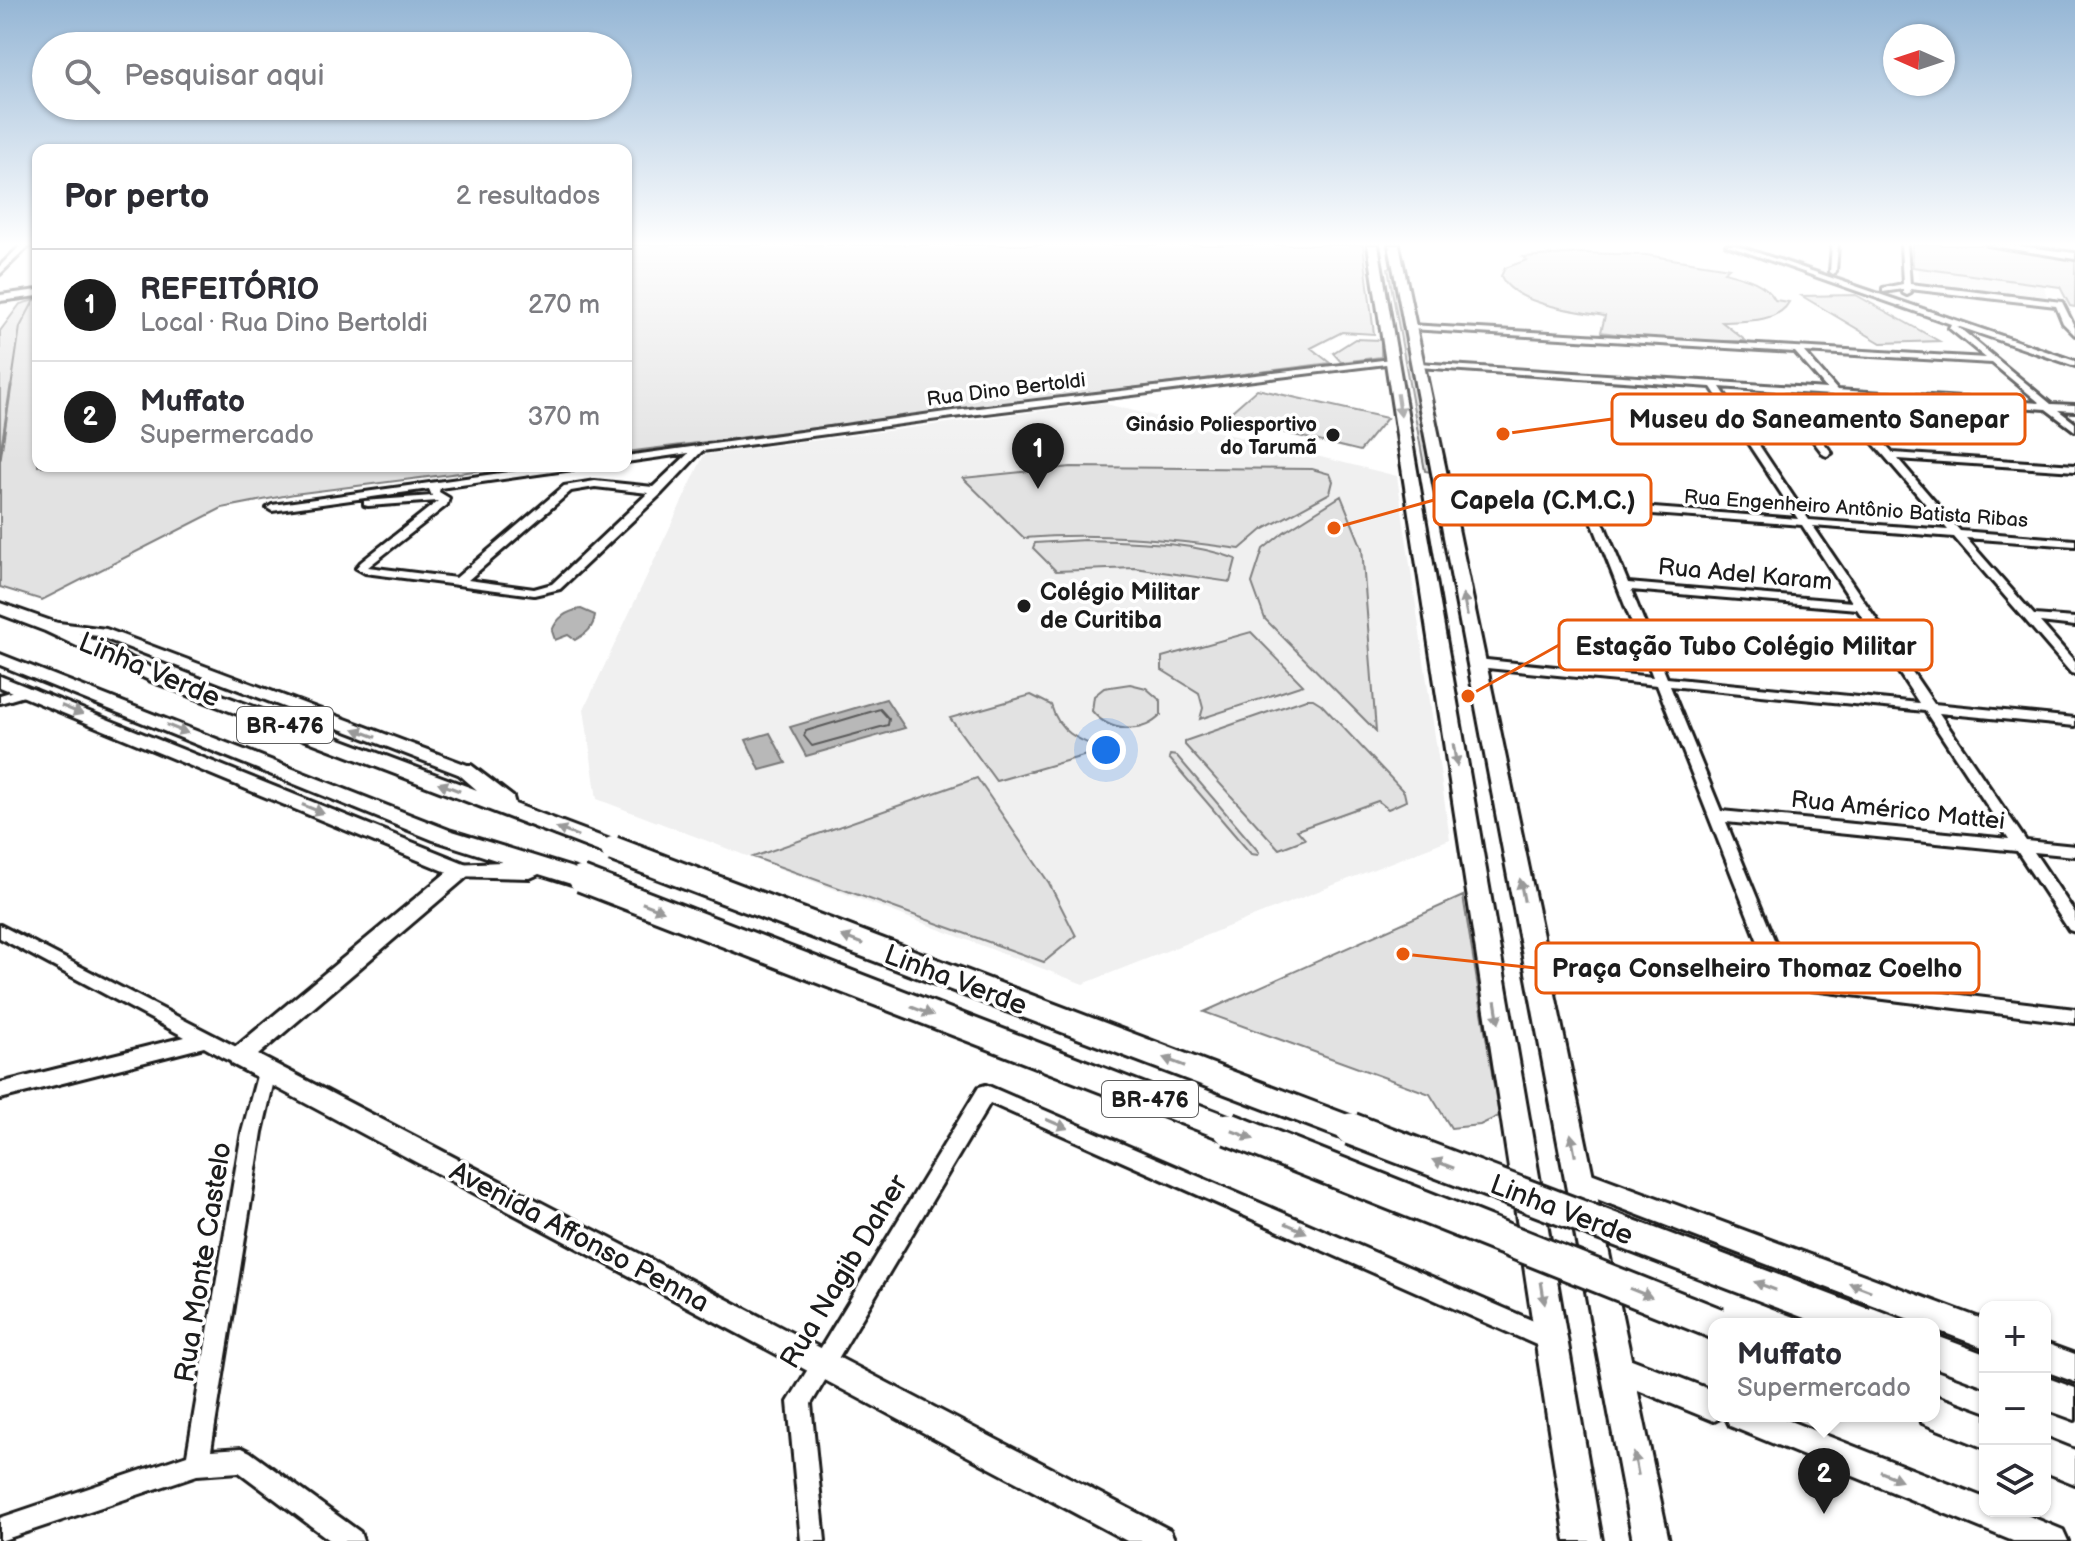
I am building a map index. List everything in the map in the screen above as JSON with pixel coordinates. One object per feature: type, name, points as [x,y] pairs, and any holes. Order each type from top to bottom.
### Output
[{"type":"highway","points":[[1384,317],[1584,1541]]},
{"type":"highway","points":[[1408,317],[1651,1541]]},
{"type":"highway","points":[[1419,530],[1431,524],[1449,522]]},
{"type":"highway","points":[[1419,530],[1453,544]]},
{"type":"highway","name":"Linha Verde","points":[[0,608],[51,627],[157,677],[1848,1318]]},
{"type":"highway","name":"Linha Verde","points":[[0,659],[441,835],[581,879],[1345,1174],[1708,1320]]},
{"type":"highway","points":[[464,770],[522,815]]},
{"type":"highway","points":[[462,870],[550,869]]},
{"type":"highway","points":[[1940,1353],[1979,1368]]},
{"type":"highway","points":[[2051,1395],[2075,1404]]},
{"type":"highway","points":[[1940,1413],[1979,1429]]},
{"type":"highway","points":[[2051,1457],[2075,1467]]},
{"type":"main road","name":"Linha Verde","points":[[51,627],[101,632],[464,770]]},
{"type":"main road","points":[[0,681],[462,870],[240,1057]]},
{"type":"main road","name":"Avenida Affonso Penna","points":[[240,1057],[1159,1541]]},
{"type":"main road","name":"Linha Verde","points":[[1580,1181],[1979,1332]]},
{"type":"main road","points":[[2051,1359],[2075,1368]]},
{"type":"main road","points":[[1616,1367],[1708,1404]]},
{"type":"main road","points":[[1755,1422],[2052,1541]]},
{"type":"street","points":[[1941,317],[2075,364]]},
{"type":"street","points":[[1941,317],[2075,428]]},
{"type":"street","points":[[1965,317],[2075,355]]},
{"type":"street","points":[[1410,327],[1995,361]]},
{"type":"street","points":[[1961,333],[1975,329]]},
{"type":"street","points":[[1798,350],[2075,670]]},
{"type":"street","name":"Rua Dino Bertoldi","points":[[632,458],[953,414],[1391,361]]},
{"type":"street","points":[[1418,365],[2075,408]]},
{"type":"street","points":[[1713,384],[2075,926]]},
{"type":"street","points":[[1777,388],[1827,453]]},
{"type":"street","points":[[444,498],[434,510],[362,568],[534,592],[556,587],[699,449]]},
{"type":"street","points":[[1889,456],[2075,468]]},
{"type":"street","points":[[272,508],[529,472]]},
{"type":"street","points":[[459,582],[568,488],[595,484],[658,491]]},
{"type":"street","points":[[435,485],[434,493],[444,498]]},
{"type":"street","name":"Rua Engenheiro Antônio Batista Ribas","points":[[1443,495],[2075,543]]},
{"type":"street","points":[[344,498],[369,503],[444,498]]},
{"type":"street","points":[[1591,506],[1782,980]]},
{"type":"street","name":"Rua Adel Karam","points":[[1625,586],[1861,606]]},
{"type":"street","points":[[2030,618],[2075,622]]},
{"type":"street","points":[[1477,663],[2075,722]]},
{"type":"street","points":[[0,699],[30,693]]},
{"type":"street","name":"Rua Américo Mattei","points":[[1717,816],[2075,851]]},
{"type":"street","name":"Avenida Affonso Penna","points":[[0,931],[240,1057]]},
{"type":"street","points":[[1533,949],[2075,1016]]},
{"type":"street","points":[[0,1091],[205,1039]]},
{"type":"street","name":"Rua Monte Castelo","points":[[197,1463],[252,1132],[267,1072]]},
{"type":"street","name":"Rua Nagib Daher","points":[[813,1541],[799,1402],[986,1093],[1551,1340]]},
{"type":"street","points":[[0,1530],[197,1463],[242,1460],[351,1541]]},
{"type":"shaded area","points":[[10,317],[32,317],[32,472],[467,472],[294,494],[222,508],[42,600],[0,587],[0,331]]},
{"type":"shaded area","points":[[632,317],[1372,317],[1374,334],[1342,332],[1311,348],[1330,363],[632,451]]},
{"type":"shaded area","points":[[1397,317],[1405,317],[1431,472],[1425,471]]},
{"type":"shaded area","points":[[1605,317],[1769,317],[1722,322],[1746,341],[1667,341],[1601,332]]},
{"type":"shaded area","points":[[1837,317],[1896,317],[1939,341],[1881,343]]},
{"type":"shaded area","points":[[1355,339],[1381,340],[1381,357],[1341,362],[1333,353]]},
{"type":"shaded area","name":"Ginásio Poliesportivo do Tarumã","points":[[1257,389],[1387,418],[1360,451],[1224,418]]},
{"type":"shaded area","name":"Colégio Militar de Curitiba","points":[[1102,403],[1397,476],[1450,839],[1083,984],[597,799],[584,709],[704,455]]},
{"type":"shaded area","points":[[1071,467],[1312,469],[1330,474],[1333,481],[1330,493],[1262,530],[1240,549],[1133,538],[1024,538],[963,478]]},
{"type":"shaded area","points":[[1341,496],[1362,548],[1376,731],[1265,619],[1252,583],[1263,549]]},
{"type":"shaded area","points":[[1085,540],[1181,546],[1236,559],[1230,582],[1135,568],[1056,571],[1033,548],[1035,543]]},
{"type":"shaded area","points":[[1251,632],[1303,685],[1200,719],[1203,708],[1199,693],[1162,670],[1162,657]]},
{"type":"shaded area","points":[[1130,684],[1146,688],[1161,701],[1161,715],[1145,726],[1126,728],[1107,723],[1092,711],[1094,696],[1104,688]]},
{"type":"shaded area","points":[[1031,695],[1051,705],[1059,722],[1071,734],[1104,750],[996,781],[950,718]]},
{"type":"shaded area","points":[[1306,699],[1321,704],[1404,792],[1406,801],[1388,809],[1378,801],[1297,830],[1305,839],[1279,849],[1185,745],[1185,741]]},
{"type":"shaded area","points":[[1170,755],[1177,756],[1259,852],[1258,855],[1251,854],[1169,758]]},
{"type":"shaded area","points":[[977,778],[1049,883],[1076,936],[1044,962],[753,857]]},
{"type":"shaded area","points":[[1463,896],[1499,1116],[1480,1125],[1451,1128],[1430,1094],[1204,1012]]},
{"type":"water","points":[[581,609],[595,615],[589,630],[575,640],[568,635],[555,640],[552,631],[560,618]]},
{"type":"water","points":[[886,699],[905,728],[806,756],[790,727]]},
{"type":"water","points":[[770,733],[786,763],[760,770],[746,740]]},
{"type":"waterway","points":[[11,388],[20,327],[25,317]]},
{"type":"waterway","points":[[1952,317],[2075,359]]},
{"type":"waterway","points":[[0,459],[11,386]]},
{"type":"place","name":"Museu do Saneamento Sanepar","points":[[1503,434]]},
{"type":"place","name":"Ginásio Poliesportivo do Tarumã","points":[[1333,435]]},
{"type":"place","name":"REFEITÓRIO","points":[[1038,489]]},
{"type":"place","name":"Capela (C.M.C.)","points":[[1334,528]]},
{"type":"place","name":"Colégio Militar de Curitiba","points":[[1024,606]]},
{"type":"place","name":"Estação Tubo Colégio Militar","points":[[1468,696]]},
{"type":"place","name":"Praça Conselheiro Thomaz Coelho","points":[[1403,954]]},
{"type":"place","name":"Muffato","points":[[1824,1514]]}]
